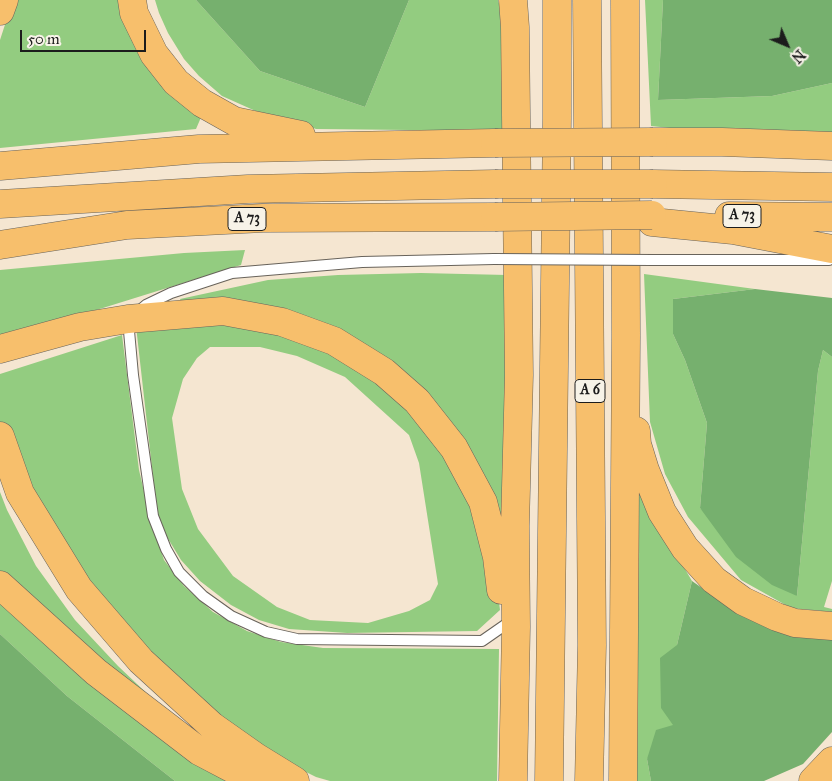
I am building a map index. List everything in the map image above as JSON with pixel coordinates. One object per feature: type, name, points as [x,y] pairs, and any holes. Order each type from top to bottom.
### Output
[{"type":"highway","points":[[0,12],[4,0]]},
{"type":"highway","points":[[132,0],[134,13],[154,54],[176,82],[202,103],[234,121],[354,145]]},
{"type":"highway","points":[[513,0],[515,27],[519,375],[515,526],[513,781]]},
{"type":"highway","name":"A 6","points":[[549,781],[557,0]]},
{"type":"highway","name":"A 6","points":[[587,0],[592,635],[589,781]]},
{"type":"highway","points":[[623,781],[626,336],[625,0]]},
{"type":"highway","points":[[722,142],[832,132]]},
{"type":"highway","points":[[2,165],[199,149],[354,145],[495,142],[722,142],[832,146]]},
{"type":"highway","name":"A 73","points":[[1,204],[248,188],[495,184],[832,187]]},
{"type":"highway","name":"A 73","points":[[0,245],[127,225],[263,218],[599,215],[652,218],[832,217]]},
{"type":"highway","points":[[652,218],[832,248]]},
{"type":"highway","points":[[6,348],[80,327],[128,319],[223,311],[282,322],[334,341],[384,372],[417,401],[454,448],[483,502],[497,557],[515,693]]},
{"type":"highway","points":[[626,336],[637,444],[654,494],[685,548],[714,580],[756,609],[795,623],[832,626]]},
{"type":"highway","points":[[0,436],[20,493],[78,589],[141,661],[212,726],[256,757],[295,781]]},
{"type":"highway","points":[[0,585],[103,678],[199,751],[256,781]]},
{"type":"highway","points":[[814,781],[832,760]]},
{"type":"lane","points":[[505,625],[482,641],[297,639],[266,632],[231,616],[203,596],[180,572],[166,548],[153,516],[133,374],[128,319],[146,305],[171,293],[232,273],[362,262],[494,259],[832,260]]},
{"type":"green space","points":[[13,0],[130,0],[202,115],[196,129],[0,148],[0,40]]},
{"type":"green space","points":[[155,0],[196,0],[260,71],[365,107],[409,0],[498,0],[505,26],[504,131],[316,129],[294,121],[269,117],[222,96],[199,76],[184,59],[168,33]]},
{"type":"green space","points":[[196,0],[409,0],[365,107],[260,71]]},
{"type":"green space","points":[[645,0],[663,0],[658,100],[772,96],[832,83],[832,145],[651,126]]},
{"type":"green space","points":[[663,0],[832,0],[832,83],[772,96],[658,100]]},
{"type":"green space","points":[[245,250],[241,265],[0,340],[0,270],[184,253]]},
{"type":"green space","points":[[421,273],[507,275],[506,535],[390,363],[183,308],[180,299],[268,280],[338,275]]},
{"type":"green space","points":[[644,274],[755,289],[673,299],[673,334],[685,360],[707,423],[700,508],[797,596],[818,371],[823,350],[832,357],[832,581],[824,607],[832,609],[832,612],[791,608],[741,580],[688,517],[665,474],[650,422]]},
{"type":"green space","points":[[755,289],[832,298],[832,357],[823,350],[818,371],[797,596],[772,585],[736,557],[700,508],[707,423],[685,360],[673,334],[673,299]]},
{"type":"green space","points":[[227,322],[309,343],[381,382],[447,448],[493,556],[500,610],[477,631],[347,633],[289,629],[259,620],[231,605],[200,581],[181,560],[167,537],[157,512],[136,326]],"holes":[[[210,347],[260,347],[297,356],[345,377],[409,435],[419,463],[438,584],[430,600],[409,611],[368,623],[310,620],[277,607],[233,576],[198,529],[182,489],[172,418],[183,379],[197,358]]]},
{"type":"green space","points":[[122,335],[139,470],[150,517],[164,560],[184,586],[213,612],[247,631],[281,642],[323,648],[499,649],[497,781],[330,781],[316,777],[270,754],[194,704],[68,565],[0,426],[0,374]]},
{"type":"green space","points":[[639,478],[653,515],[692,581],[677,645],[674,725],[647,759],[651,781],[632,781]]},
{"type":"green space","points":[[0,492],[7,510],[36,566],[75,620],[118,666],[175,720],[0,576]]},
{"type":"green space","points":[[692,581],[742,616],[794,635],[832,638],[832,732],[803,764],[764,781],[651,781],[647,759],[656,730],[673,725],[661,708],[660,658],[677,645]]},
{"type":"green space","points":[[0,601],[233,781],[175,781],[67,696],[0,634]]},
{"type":"green space","points":[[0,634],[67,696],[175,781],[0,781]]}]
